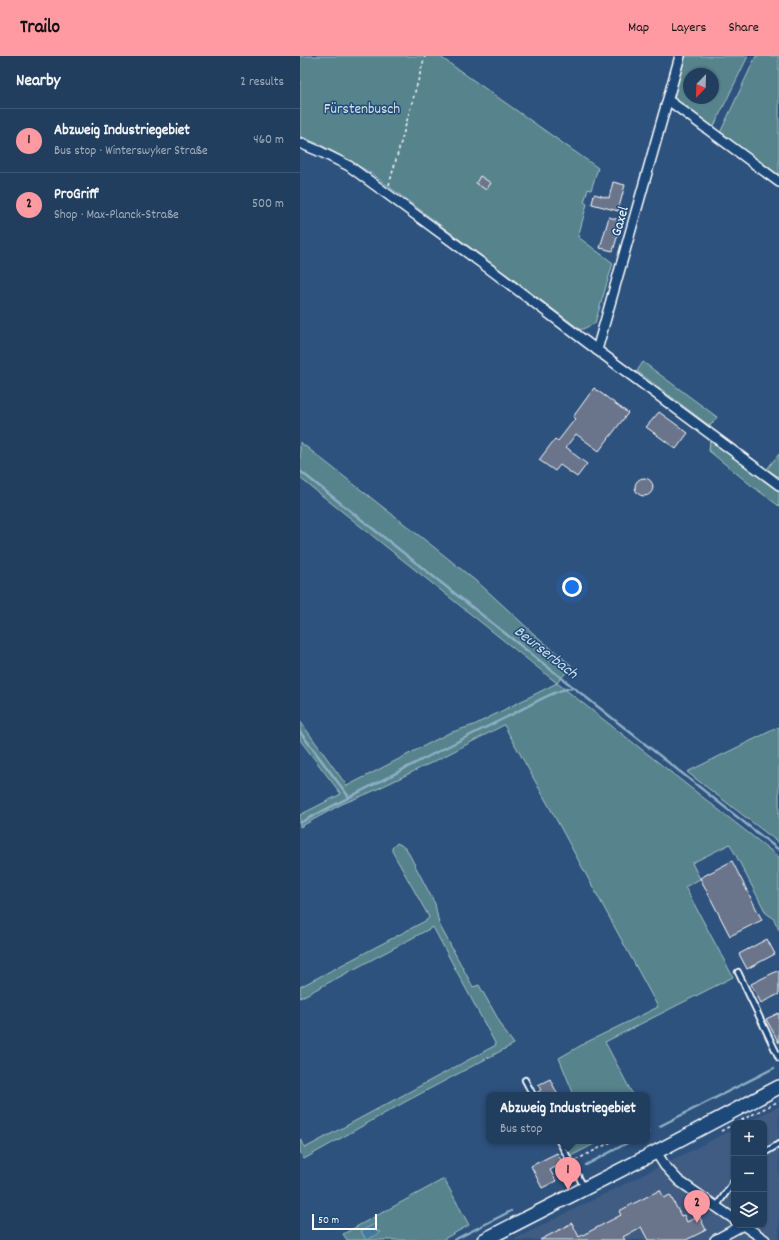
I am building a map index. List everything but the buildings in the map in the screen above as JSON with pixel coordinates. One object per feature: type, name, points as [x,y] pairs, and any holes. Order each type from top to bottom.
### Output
[{"type":"street","name":"Gaxel","points":[[597,350],[680,56]]},
{"type":"street","points":[[668,100],[779,182]]},
{"type":"street","points":[[300,143],[349,166],[779,485]]},
{"type":"street","points":[[484,1240],[779,1087]]},
{"type":"street","points":[[656,1152],[665,1166],[679,1181],[731,1217]]},
{"type":"street","points":[[715,1240],[737,1228]]},
{"type":"street","points":[[747,1228],[765,1240]]},
{"type":"lane","points":[[738,972],[779,1058]]},
{"type":"lane","points":[[525,1080],[531,1092]]},
{"type":"lane","points":[[561,1144],[585,1188]]},
{"type":"lane","points":[[767,1151],[779,1144]]},
{"type":"lane","points":[[716,1207],[731,1185]]},
{"type":"path","points":[[387,194],[425,56]]},
{"type":"path","points":[[742,1120],[779,1101]]},
{"type":"path","points":[[571,1163],[607,1144]]},
{"type":"shaded area","points":[[779,1106],[779,1240],[513,1240],[731,1131],[731,1228],[767,1228],[767,1120],[751,1120]]},
{"type":"shaded area","points":[[375,1224],[377,1226],[375,1227],[377,1232],[379,1231],[380,1233],[366,1240],[361,1231]]},
{"type":"green space","name":"Fürstenbusch","points":[[300,56],[439,56],[598,168],[591,190],[588,189],[584,202],[587,204],[578,237],[613,263],[595,323],[581,330],[372,174],[319,144],[300,136]]},
{"type":"green space","points":[[685,56],[748,56],[713,128],[673,98]]},
{"type":"green space","points":[[756,56],[779,56],[779,177],[720,133]]},
{"type":"green space","points":[[643,362],[717,417],[710,426],[637,371]]},
{"type":"green space","points":[[710,440],[779,491],[779,506],[709,451]]},
{"type":"green space","points":[[300,442],[482,586],[534,634],[572,666],[557,683],[300,478]]},
{"type":"green space","points":[[779,454],[779,477],[767,469]]},
{"type":"green space","points":[[557,683],[779,857],[779,930],[773,918],[766,913],[730,844],[692,863],[700,879],[685,887],[733,977],[605,1042],[631,1092],[573,1092],[559,1058],[587,1042],[658,1007],[504,725],[437,760],[369,793],[342,804],[300,827],[300,815],[341,794],[300,740],[300,721],[347,786],[449,733],[474,725]]},
{"type":"green space","points":[[779,727],[779,843],[687,772]]},
{"type":"green space","points":[[397,843],[407,850],[435,904],[439,924],[473,987],[479,985],[506,1033],[514,1044],[403,1103],[304,1159],[300,1152],[300,1139],[305,1148],[496,1045],[433,927],[300,998],[300,987],[427,920],[429,917],[392,851],[392,848]]},
{"type":"green space","points":[[565,1144],[594,1144],[571,1156]]},
{"type":"green space","points":[[444,1179],[469,1225],[442,1240],[347,1240],[343,1234]]},
{"type":"waterway","name":"Beurserbach","points":[[300,471],[779,850]]},
{"type":"waterway","points":[[300,823],[558,691],[573,688]]},
{"type":"waterway","points":[[300,732],[349,797]]},
{"type":"waterway","points":[[660,1126],[774,1068]]},
{"type":"waterway","points":[[586,1165],[625,1144]]},
{"type":"waterway","points":[[454,1240],[511,1211]]},
{"type":"place","name":"Abzweig Industriegebiet","points":[[568,1190]]},
{"type":"place","name":"ProGriff","points":[[697,1223]]}]
